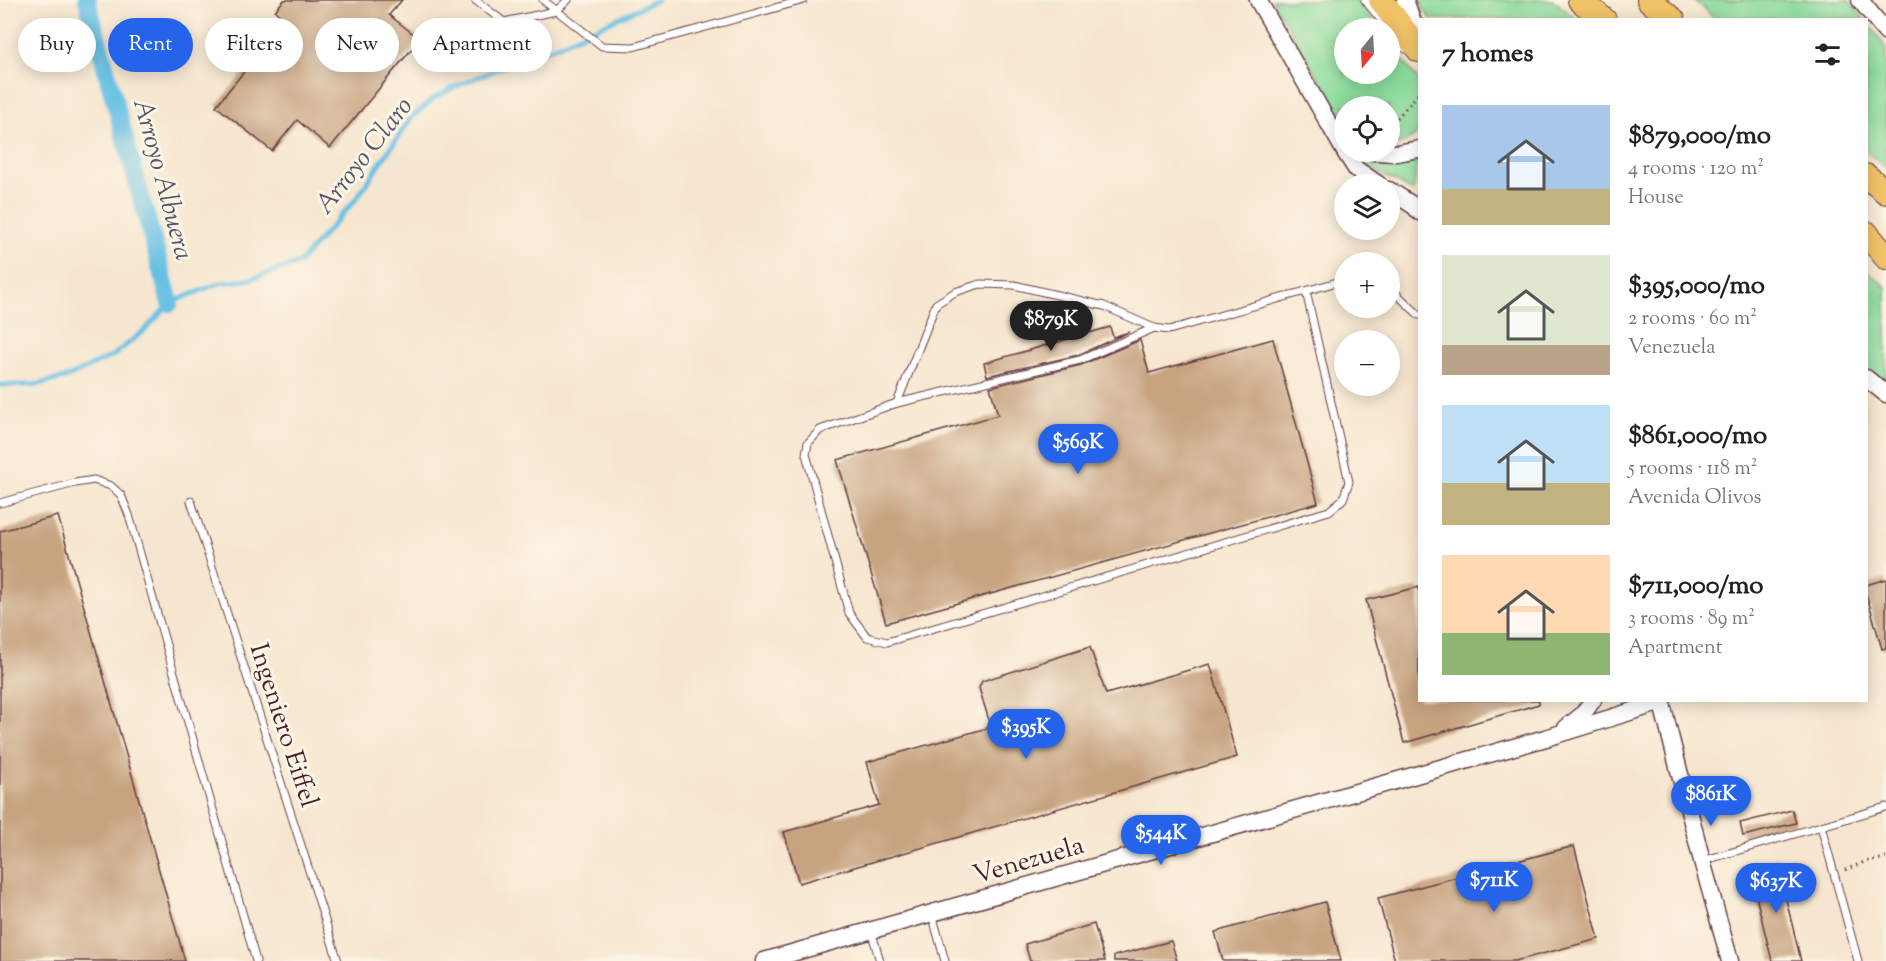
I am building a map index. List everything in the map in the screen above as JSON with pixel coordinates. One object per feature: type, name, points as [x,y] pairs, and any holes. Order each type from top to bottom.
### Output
[{"type":"highway","points":[[1381,0],[1418,49]]},
{"type":"highway","points":[[1580,0],[1602,18]]},
{"type":"highway","points":[[1649,0],[1671,18]]},
{"type":"highway","points":[[1673,0],[1690,18]]},
{"type":"highway","points":[[1868,178],[1886,192]]},
{"type":"highway","points":[[1868,235],[1886,249]]},
{"type":"highway","points":[[1868,235],[1886,257]]},
{"type":"street","points":[[1258,0],[1334,130]]},
{"type":"street","points":[[1860,0],[1886,32]]},
{"type":"street","points":[[1411,11],[1418,36]]},
{"type":"street","points":[[1400,152],[1418,149]]},
{"type":"street","points":[[1352,162],[1356,169],[1363,174]]},
{"type":"street","points":[[1400,197],[1418,211]]},
{"type":"street","points":[[1868,380],[1886,394]]},
{"type":"street","points":[[1549,737],[1573,723],[1591,702]]},
{"type":"street","points":[[1549,737],[1659,702]]},
{"type":"street","points":[[1662,702],[1730,961]]},
{"type":"street","name":"Venezuela","points":[[764,961],[1549,737]]},
{"type":"lane","points":[[475,0],[504,22],[559,13],[568,0]]},
{"type":"lane","points":[[543,0],[602,46],[633,47],[804,0]]},
{"type":"lane","points":[[1365,0],[1379,18]]},
{"type":"lane","points":[[1400,46],[1418,55]]},
{"type":"lane","points":[[897,403],[936,304],[955,292],[980,284],[1014,285],[1104,306],[1154,328],[1169,330],[1334,283]]},
{"type":"lane","points":[[1154,328],[1080,360],[897,403],[820,430],[808,443],[806,454],[849,613],[867,638],[887,642],[1329,511],[1343,499],[1349,482],[1306,291]]},
{"type":"lane","points":[[1400,297],[1418,314]]},
{"type":"lane","points":[[0,504],[94,480],[111,486],[121,495],[129,515],[256,961]]},
{"type":"lane","name":"Ingeniero Eiffel","points":[[191,501],[338,961]]},
{"type":"lane","points":[[1702,861],[1886,807]]},
{"type":"lane","points":[[1821,826],[1858,961]]},
{"type":"lane","points":[[932,913],[945,961]]},
{"type":"lane","points":[[871,930],[880,961]]},
{"type":"path","points":[[1400,115],[1418,94]]},
{"type":"path","points":[[1835,876],[1864,862],[1886,858]]},
{"type":"green space","points":[[1272,0],[1356,0],[1370,18],[1334,18],[1334,84],[1400,84],[1400,57],[1418,80],[1418,132],[1406,142],[1400,144],[1400,96],[1334,96],[1334,104]]},
{"type":"green space","points":[[1418,0],[1553,0],[1575,18],[1430,18]]},
{"type":"green space","points":[[1694,0],[1848,0],[1863,18],[1714,18]]},
{"type":"green space","points":[[1868,24],[1886,47],[1886,168],[1868,153]]},
{"type":"green space","points":[[1417,161],[1414,188],[1412,191],[1400,184],[1400,174],[1379,174],[1360,162],[1397,165]]},
{"type":"green space","points":[[1868,272],[1886,287],[1886,384],[1868,370]]},
{"type":"building","points":[[284,0],[402,0],[389,15],[393,18],[315,18],[315,72],[393,72],[330,148],[297,120],[272,151],[216,106],[244,72],[303,72],[303,18],[284,18],[275,11]]},
{"type":"building","points":[[399,23],[411,32],[411,50],[399,64]]},
{"type":"building","points":[[1110,327],[1113,337],[1129,332],[1078,355],[987,376],[984,363]]},
{"type":"building","points":[[1273,339],[1318,503],[886,623],[837,460],[998,415],[990,387],[1081,365],[1140,340],[1149,373]]},
{"type":"building","points":[[58,516],[185,961],[0,961],[0,531]]},
{"type":"building","points":[[1886,579],[1886,648],[1882,649],[1868,600],[1868,584]]},
{"type":"building","points":[[1418,587],[1418,702],[1539,702],[1539,704],[1404,743],[1366,600]]},
{"type":"building","points":[[1090,647],[1106,694],[1210,664],[1237,757],[799,883],[784,832],[879,805],[867,762],[991,727],[979,688],[982,681]]},
{"type":"building","points":[[1792,810],[1796,823],[1743,836],[1740,823]]},
{"type":"building","points":[[1574,846],[1599,939],[1515,961],[1395,961],[1378,898]]},
{"type":"building","points":[[1781,865],[1787,891],[1784,891],[1801,961],[1772,961],[1750,872]]},
{"type":"building","points":[[1325,902],[1341,961],[1223,961],[1215,932]]},
{"type":"building","points":[[1094,924],[1105,961],[1030,961],[1025,944]]},
{"type":"building","points":[[1171,941],[1177,961],[1114,961],[1114,956]]},
{"type":"waterway","name":"Arroyo Albuera","points":[[87,0],[170,303]]},
{"type":"waterway","name":"Arroyo Claro","points":[[0,385],[35,385],[68,377],[114,355],[145,330],[170,303],[220,283],[248,280],[299,263],[356,199],[411,118],[434,98],[463,83],[557,46],[657,0]]}]
